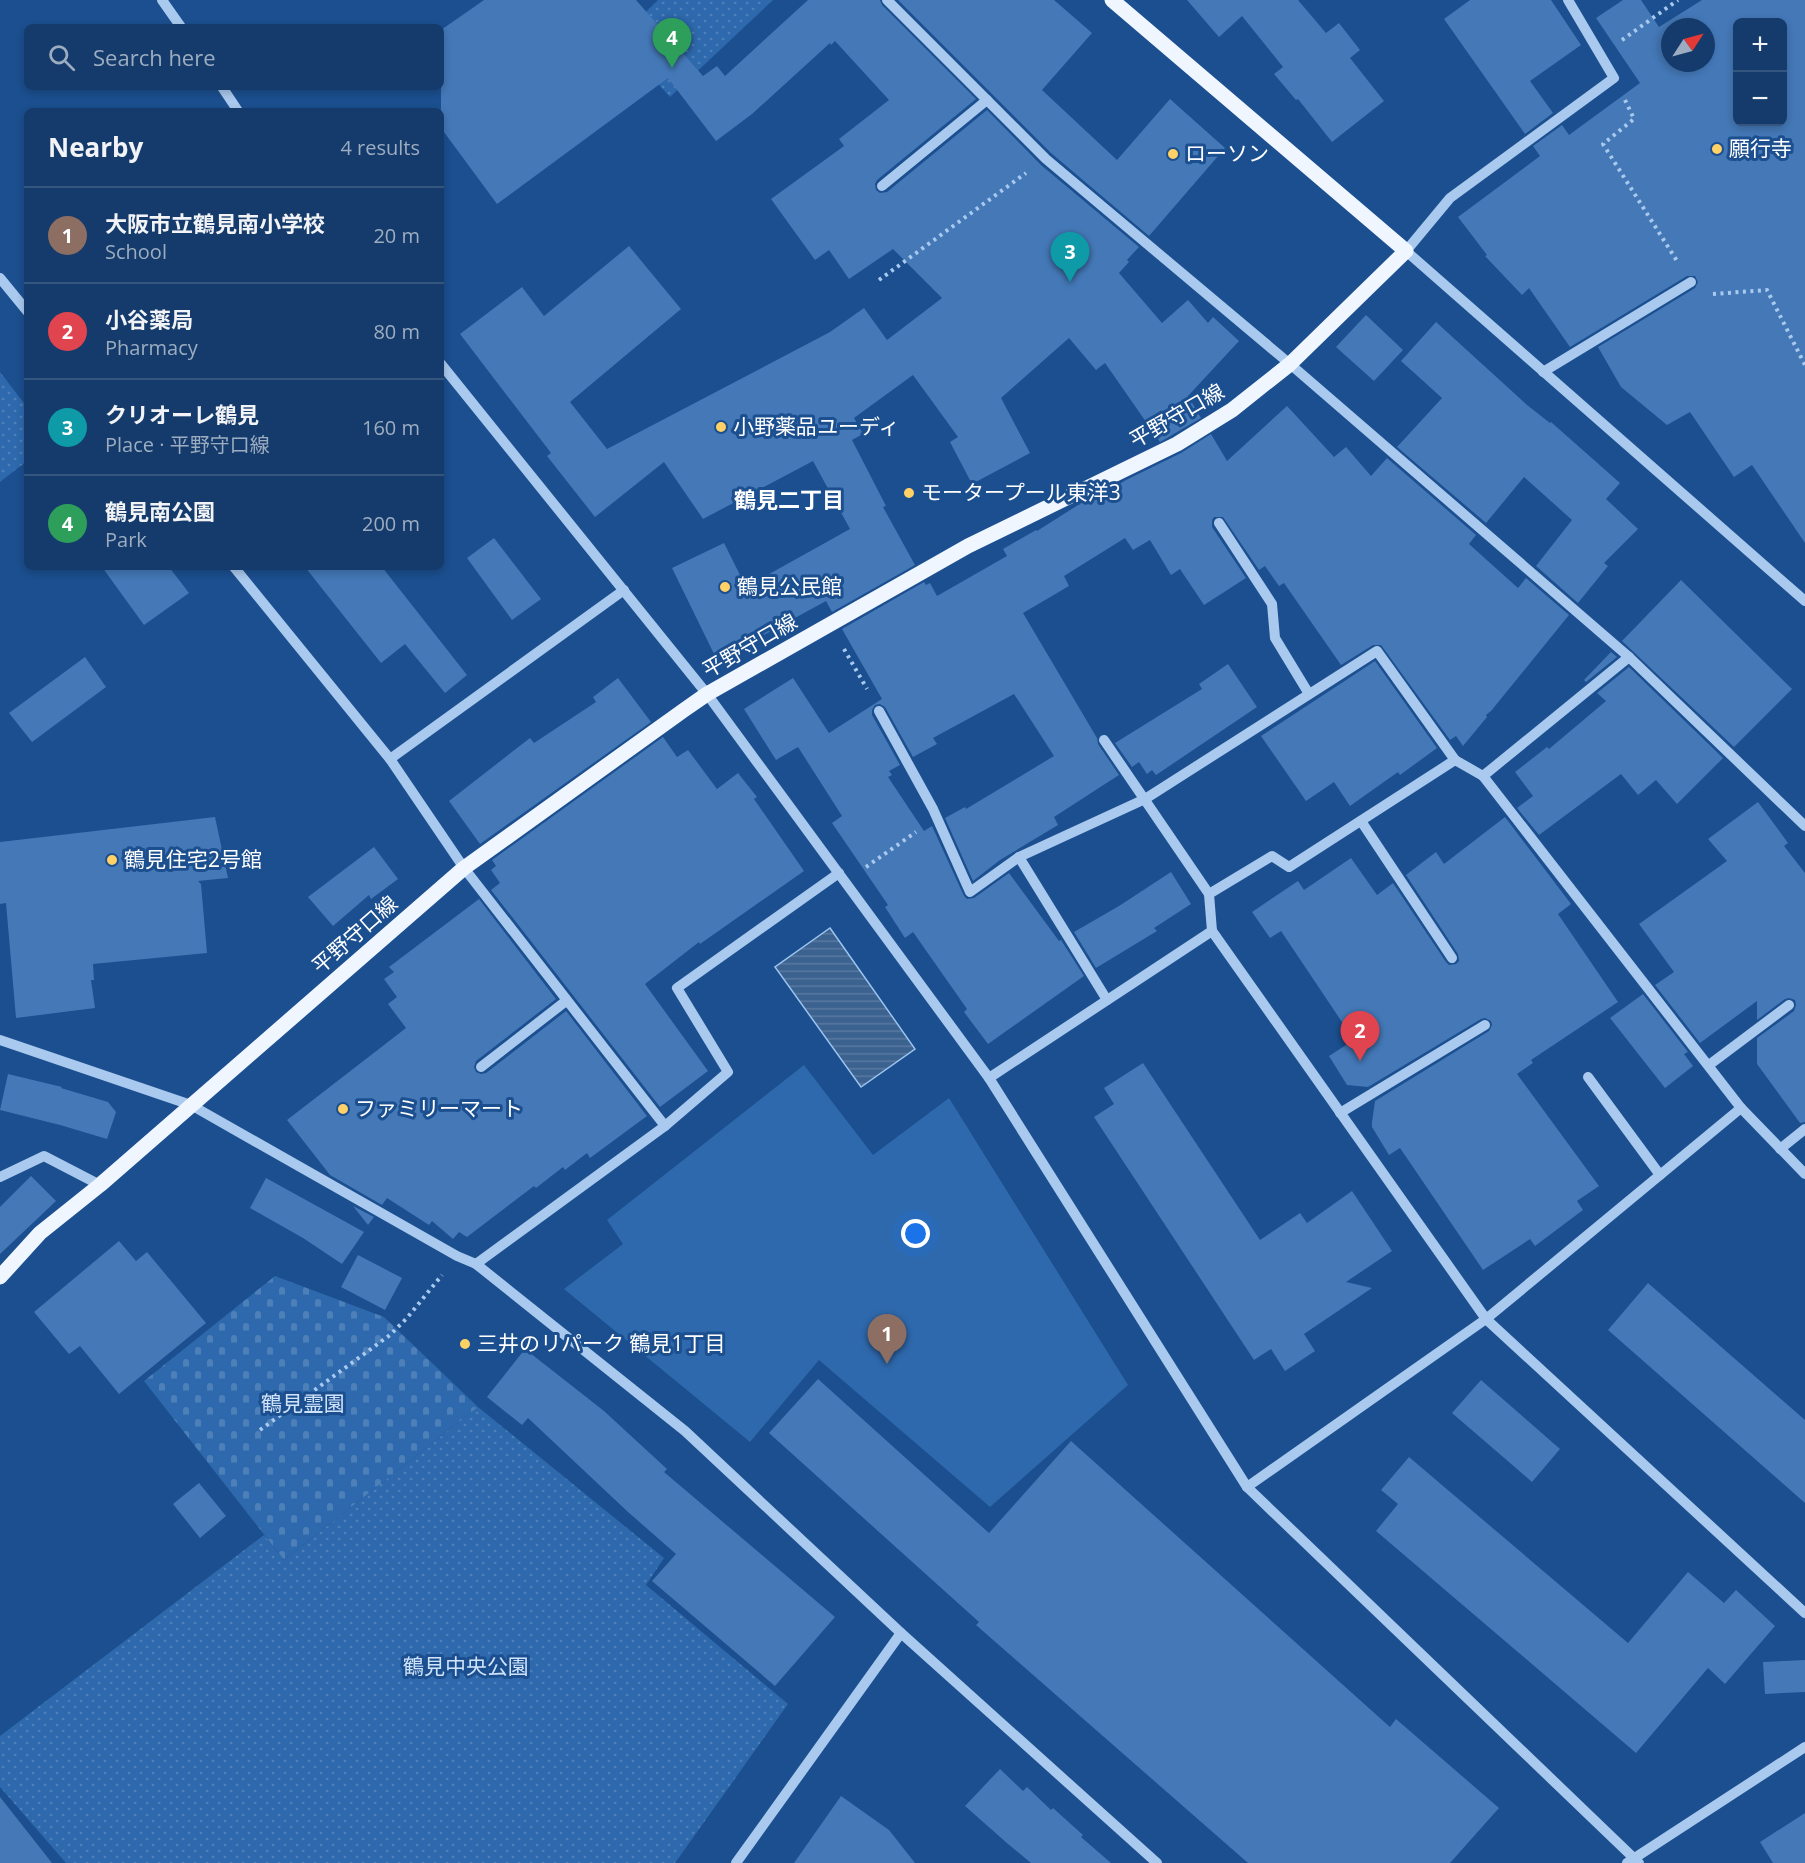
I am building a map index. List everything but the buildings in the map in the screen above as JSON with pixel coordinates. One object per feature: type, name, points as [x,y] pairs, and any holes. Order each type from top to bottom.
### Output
[{"type":"main road","points":[[1112,0],[1406,251]]},
{"type":"main road","name":"平野守口線","points":[[0,1277],[40,1233],[100,1185],[464,868],[707,694],[968,546],[1177,444],[1232,410],[1290,364],[1406,251]]},
{"type":"street","points":[[162,0],[179,24]]},
{"type":"street","points":[[887,0],[1046,159],[1290,364],[1629,657],[1805,826]]},
{"type":"street","points":[[1568,0],[1614,78],[1450,198],[1406,251],[1805,601]]},
{"type":"street","points":[[224,90],[236,108]]},
{"type":"street","points":[[882,186],[987,100]]},
{"type":"street","points":[[0,278],[24,307]]},
{"type":"street","points":[[1543,372],[1691,282]]},
{"type":"street","points":[[444,368],[707,694],[989,1078],[1247,1487],[1633,1862],[1805,1747]]},
{"type":"street","points":[[1219,523],[1272,604],[1275,638],[1309,694]]},
{"type":"street","points":[[236,570],[390,759],[464,868],[665,1126]]},
{"type":"street","points":[[390,759],[624,590]]},
{"type":"street","points":[[879,711],[937,818],[970,892],[1019,857],[1144,799],[1377,651],[1455,760],[1483,776],[1741,1108],[1805,1174]]},
{"type":"street","points":[[1483,776],[1629,657]]},
{"type":"street","points":[[1104,740],[1209,894],[1212,931],[1486,1319],[1805,1613]]},
{"type":"street","points":[[1209,894],[1272,855],[1289,867],[1455,760]]},
{"type":"street","points":[[1360,821],[1452,958]]},
{"type":"street","points":[[1019,857],[1107,1000]]},
{"type":"street","points":[[476,1264],[665,1126],[728,1072],[678,988],[842,877]]},
{"type":"street","points":[[989,1078],[1212,931]]},
{"type":"street","points":[[481,1067],[566,1001]]},
{"type":"street","points":[[1708,1065],[1789,1005]]},
{"type":"street","points":[[1340,1113],[1485,1025]]},
{"type":"street","points":[[0,1040],[191,1105],[457,1256],[476,1264],[685,1431],[901,1633],[1157,1863]]},
{"type":"street","points":[[1588,1077],[1660,1175]]},
{"type":"street","points":[[1247,1487],[1486,1319],[1741,1108]]},
{"type":"street","points":[[1780,1149],[1805,1129]]},
{"type":"street","points":[[0,1177],[44,1156],[100,1185]]},
{"type":"street","points":[[736,1863],[901,1633]]},
{"type":"path","points":[[1601,55],[1678,0]]},
{"type":"path","points":[[1614,78],[1634,119],[1603,144],[1691,282],[1703,295],[1767,290],[1805,365]]},
{"type":"path","points":[[879,280],[1046,159]]},
{"type":"path","points":[[830,625],[879,711]]},
{"type":"path","points":[[842,877],[937,818]]},
{"type":"path","points":[[260,1430],[390,1335],[407,1318],[457,1256]]},
{"type":"green space","points":[[658,0],[773,0],[670,97],[618,39]]},
{"type":"green space","points":[[0,372],[24,403],[24,463],[0,482]]},
{"type":"green space","points":[[804,1065],[873,1155],[949,1098],[1128,1385],[990,1507],[819,1360],[750,1442],[564,1289],[623,1244],[607,1220]]},
{"type":"green space","name":"鶴見霊園","points":[[275,1276],[384,1317],[478,1407],[284,1560],[144,1381]]},
{"type":"green space","name":"鶴見中央公園","points":[[478,1407],[664,1558],[646,1585],[788,1704],[675,1863],[66,1863],[0,1787],[0,1736],[264,1535],[284,1560]]},
{"type":"shaded area","points":[[830,928],[915,1049],[861,1087],[775,967]]},
{"type":"place","name":"鶴見南公園","points":[[672,68]]},
{"type":"place","name":"願行寺","points":[[1717,149]]},
{"type":"place","name":"ローソン","points":[[1173,154]]},
{"type":"place","name":"クリオーレ鶴見","points":[[1070,282]]},
{"type":"place","name":"小野薬品ユーディ","points":[[721,427]]},
{"type":"place","name":"モータープール東洋3","points":[[909,493]]},
{"type":"place","name":"鶴見公民館","points":[[725,587]]},
{"type":"place","name":"鶴見住宅2号館","points":[[112,860]]},
{"type":"place","name":"小谷薬局","points":[[1360,1061]]},
{"type":"place","name":"ファミリーマート","points":[[343,1109]]},
{"type":"place","name":"三井のリパーク 鶴見1丁目","points":[[465,1344]]},
{"type":"place","name":"大阪市立鶴見南小学校","points":[[887,1364]]},
{"type":"district","name":"鶴見二丁目","points":[[789,500]]}]
